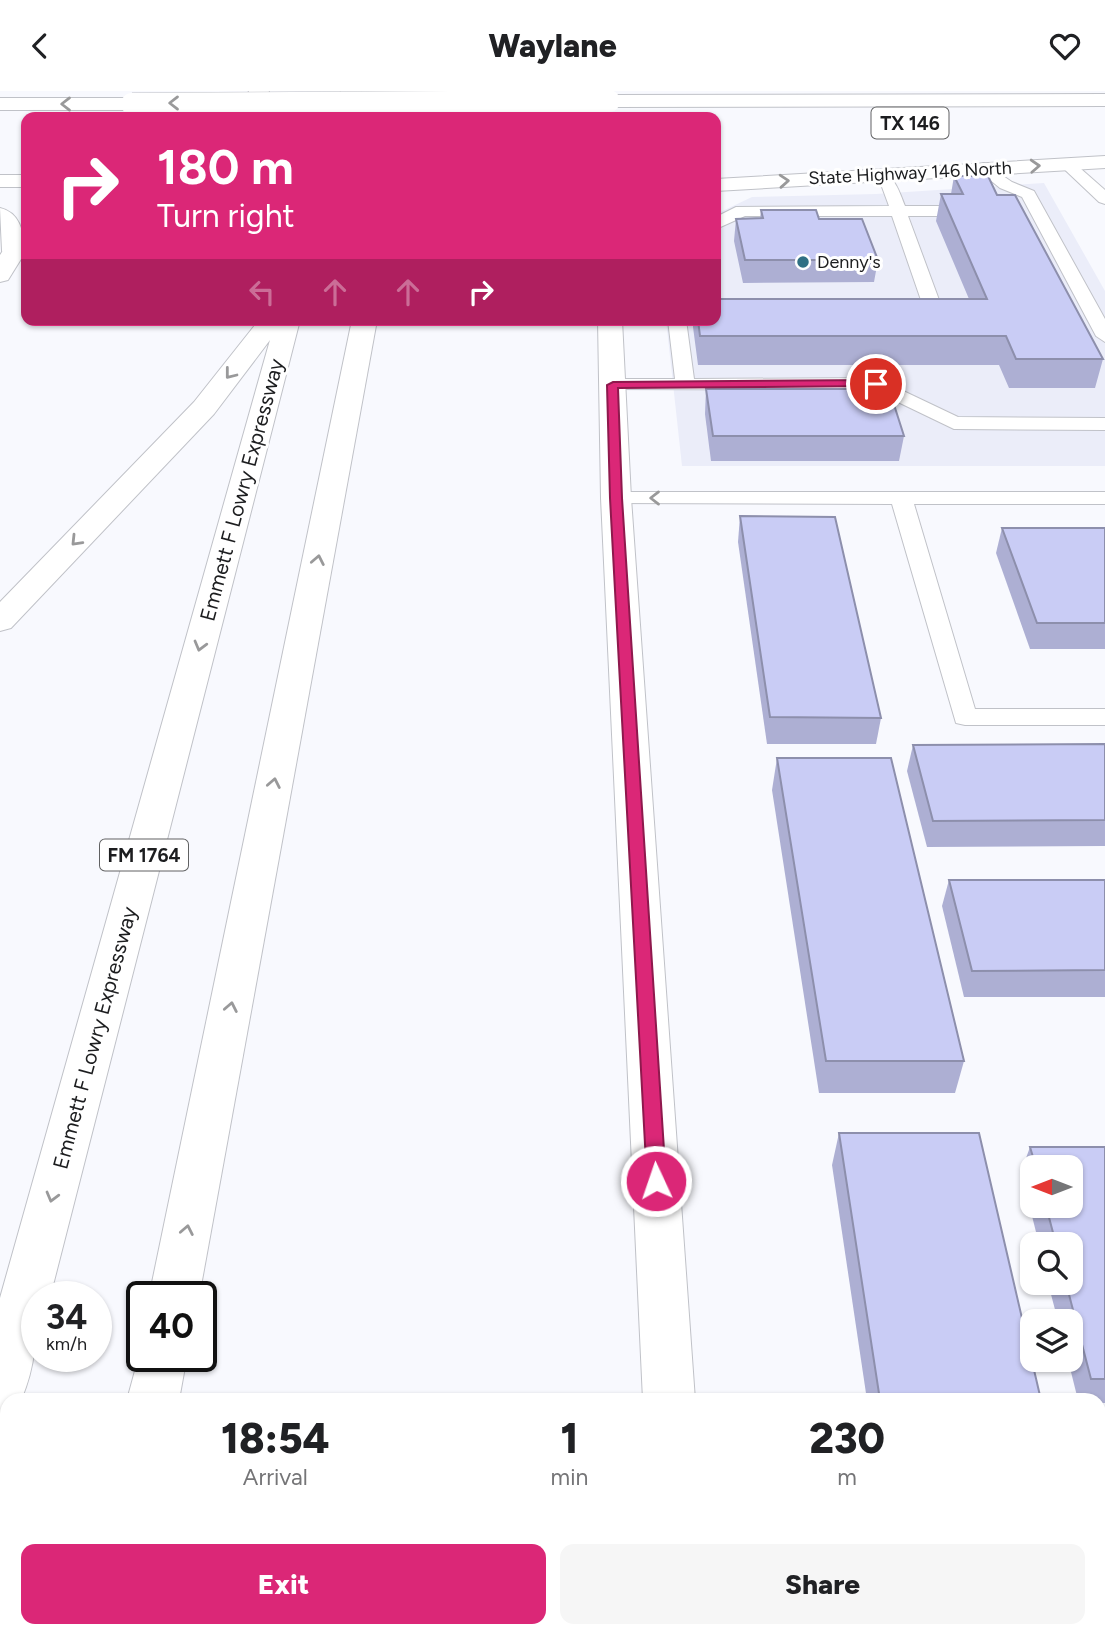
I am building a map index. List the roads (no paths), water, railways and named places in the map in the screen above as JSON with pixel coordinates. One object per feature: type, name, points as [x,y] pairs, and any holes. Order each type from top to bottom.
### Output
[{"type":"main road","points":[[250,112],[258,91]]},
{"type":"main road","points":[[345,112],[351,91]]},
{"type":"main road","points":[[398,112],[401,91]]},
{"type":"main road","points":[[487,91],[489,112]]},
{"type":"main road","name":"TX 146","points":[[0,104],[1105,100]]},
{"type":"main road","points":[[0,123],[21,123]]},
{"type":"main road","name":"State Highway 146 North","points":[[721,185],[1105,162]]},
{"type":"main road","points":[[0,181],[21,181]]},
{"type":"main road","points":[[0,215],[20,242],[0,275]]},
{"type":"main road","points":[[0,621],[204,408],[267,326]]},
{"type":"main road","name":"Emmett F Lowry Expressway","points":[[0,1390],[286,326]]},
{"type":"main road","points":[[177,1281],[364,326]]},
{"type":"main road","points":[[610,326],[616,498],[669,1393]]},
{"type":"main road","points":[[154,1393],[159,1372]]},
{"type":"lane","points":[[1067,164],[1105,199]]},
{"type":"lane","points":[[984,168],[1006,185],[1028,194],[1105,335]]},
{"type":"lane","points":[[879,175],[889,185],[933,308],[893,308]]},
{"type":"lane","points":[[721,221],[736,212],[895,203],[960,194]]},
{"type":"lane","points":[[987,194],[1028,194]]},
{"type":"lane","points":[[895,203],[954,211]]},
{"type":"lane","points":[[1013,212],[1039,211]]},
{"type":"lane","points":[[678,326],[685,385]]},
{"type":"lane","points":[[613,385],[876,384],[954,423],[1105,423]]},
{"type":"lane","points":[[616,498],[1105,498]]},
{"type":"lane","points":[[901,498],[965,716],[1105,717]]},
{"type":"place","name":"Denny's","points":[[803,262]]}]
